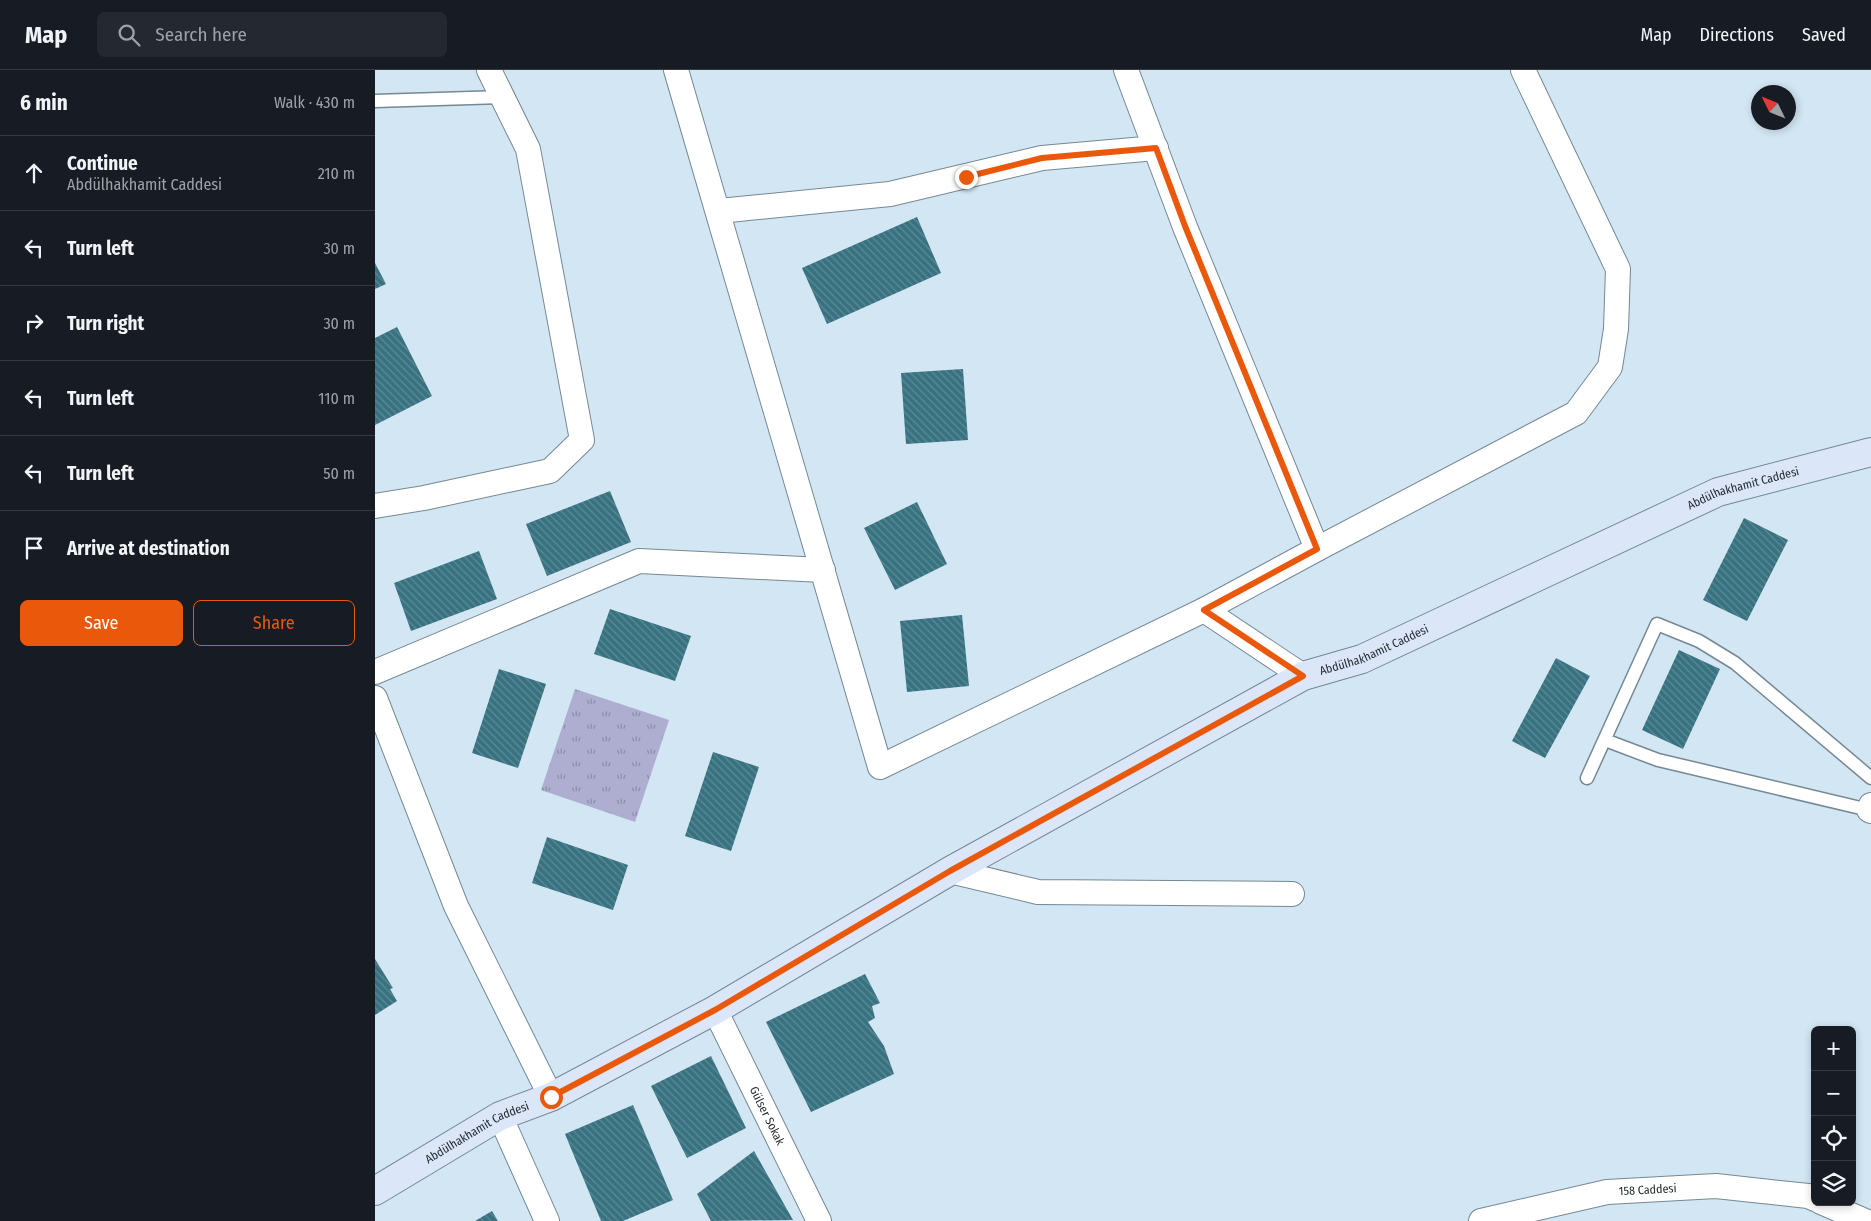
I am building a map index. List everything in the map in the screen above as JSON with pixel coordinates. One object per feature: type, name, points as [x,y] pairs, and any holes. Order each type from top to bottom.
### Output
[{"type":"main road","name":"Abdülhakhamit Caddesi","points":[[375,1191],[500,1116],[551,1097],[715,1010],[950,871],[1303,676],[1362,659],[1718,492],[1871,452]]},
{"type":"street","points":[[375,506],[424,498],[549,471],[582,440],[528,149],[489,70]]},
{"type":"street","points":[[676,70],[719,211],[880,767],[1204,610],[1575,413],[1610,367],[1616,329],[1617,269],[1523,70]]},
{"type":"street","points":[[1126,70],[1185,226],[1317,549]]},
{"type":"street","points":[[719,211],[890,194],[1042,158],[1156,148]]},
{"type":"street","points":[[375,672],[639,561],[823,570]]},
{"type":"street","points":[[1204,610],[1303,676]]},
{"type":"street","points":[[375,698],[456,906],[551,1097]]},
{"type":"street","points":[[950,871],[1038,892],[1292,894]]},
{"type":"street","name":"Gülser Sokak","points":[[715,1010],[819,1221]]},
{"type":"street","points":[[500,1116],[547,1221]]},
{"type":"street","name":"158 Caddesi","points":[[1481,1221],[1607,1192],[1716,1186],[1811,1197]]},
{"type":"street","points":[[1830,1206],[1865,1221]]},
{"type":"lane","points":[[375,101],[502,97]]},
{"type":"lane","points":[[1587,778],[1657,624],[1699,641],[1735,663],[1871,778]]},
{"type":"lane","points":[[1605,740],[1658,760],[1870,808]]},
{"type":"green space","points":[[575,689],[669,720],[635,822],[541,790]]},
{"type":"building","points":[[917,217],[941,273],[827,324],[802,268]]},
{"type":"building","points":[[375,263],[386,284],[375,289]]},
{"type":"building","points":[[397,327],[432,396],[375,425],[375,338]]},
{"type":"building","points":[[963,369],[968,440],[906,444],[901,373]]},
{"type":"building","points":[[610,491],[631,542],[547,576],[526,524]]},
{"type":"building","points":[[917,502],[947,564],[895,590],[864,528]]},
{"type":"building","points":[[1744,518],[1788,540],[1747,621],[1703,600]]},
{"type":"building","points":[[479,551],[497,599],[411,631],[394,583]]},
{"type":"building","points":[[610,609],[691,636],[675,681],[594,654]]},
{"type":"building","points":[[962,615],[969,686],[907,692],[900,621]]},
{"type":"building","points":[[1679,650],[1720,669],[1683,749],[1642,730]]},
{"type":"building","points":[[1556,658],[1590,676],[1545,758],[1512,741]]},
{"type":"building","points":[[499,669],[546,684],[518,768],[472,753]]},
{"type":"building","points":[[713,752],[759,767],[731,851],[685,836]]},
{"type":"building","points":[[547,837],[628,865],[613,910],[532,883]]},
{"type":"building","points":[[375,959],[393,988],[390,989],[397,1001],[375,1015]]},
{"type":"building","points":[[865,974],[880,1003],[872,1006],[875,1018],[868,1022],[884,1046],[894,1074],[811,1112],[766,1022]]},
{"type":"building","points":[[711,1056],[746,1128],[687,1158],[651,1086]]},
{"type":"building","points":[[633,1105],[673,1200],[623,1221],[601,1221],[565,1134]]},
{"type":"building","points":[[754,1151],[793,1220],[711,1221],[697,1194]]},
{"type":"building","points":[[492,1211],[498,1221],[475,1221]]},
{"type":"route","points":[[551,1097],[715,1010],[950,871],[1303,676],[1204,610],[1317,549],[1185,226],[1156,148],[1042,158],[966,177]]}]
